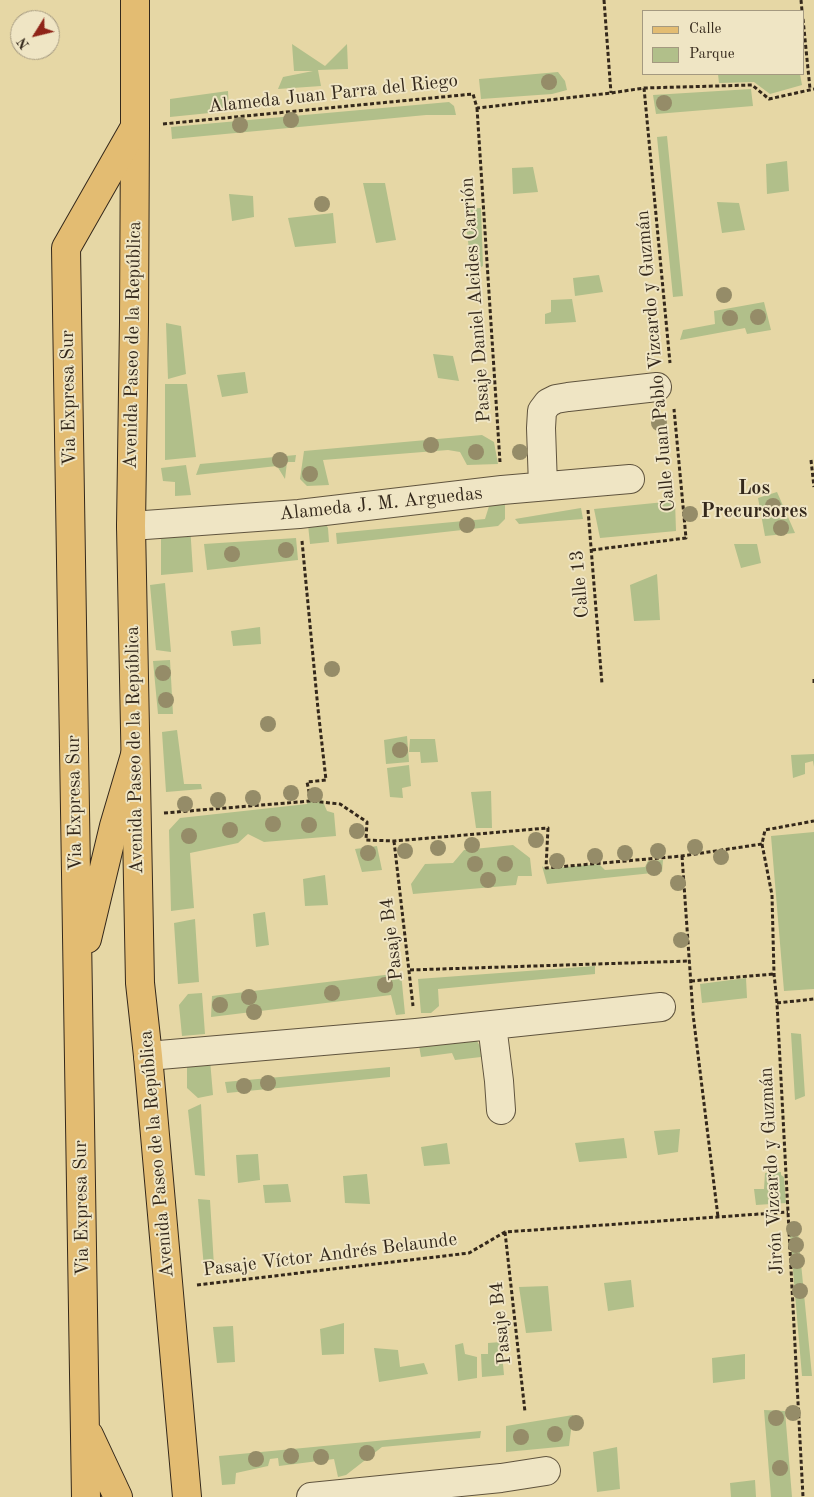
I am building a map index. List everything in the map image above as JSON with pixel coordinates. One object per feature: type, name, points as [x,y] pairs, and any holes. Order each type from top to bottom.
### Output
[{"type":"main road","name":"Avenida Paseo de la República","points":[[136,0],[131,526],[140,982],[169,1288],[186,1497]]},
{"type":"main road","name":"Via Expresa Sur","points":[[86,1497],[66,248],[135,127]]},
{"type":"main road","points":[[78,977],[114,826],[136,755]]},
{"type":"main road","points":[[85,1429],[118,1497]]},
{"type":"street","points":[[543,486],[542,411],[548,403],[568,396],[665,395]]},
{"type":"street","name":"Alameda J. M. Arguedas","points":[[131,526],[299,514],[502,490],[630,479]]},
{"type":"street","points":[[148,1056],[416,1033],[661,1007]]},
{"type":"street","points":[[492,1025],[499,1080],[500,1110]]},
{"type":"street","points":[[311,1497],[501,1478],[546,1471]]},
{"type":"path","points":[[604,0],[611,93]]},
{"type":"path","points":[[804,27],[812,89]]},
{"type":"path","name":"Alameda Juan Parra del Riego","points":[[135,127],[473,94],[476,108],[644,88],[752,85],[769,99],[812,89]]},
{"type":"path","name":"Calle Juan Pablo Vizcardo y Guzmán","points":[[644,88],[670,363]]},
{"type":"path","name":"Pasaje Daniel Alcides Carrión","points":[[476,108],[502,490]]},
{"type":"path","name":"Calle Juan Pablo Vizcardo y Guzmán","points":[[592,550],[686,538],[665,395]]},
{"type":"path","points":[[811,460],[814,487]]},
{"type":"path","name":"Calle 13","points":[[586,482],[602,684]]},
{"type":"path","points":[[299,514],[326,780],[307,782],[311,800]]},
{"type":"path","points":[[814,679],[814,685]]},
{"type":"path","points":[[163,813],[311,800],[340,804],[367,822],[366,840],[394,841],[548,828],[546,868],[682,856],[762,844],[765,830],[814,821]]},
{"type":"path","name":"Pasaje B4","points":[[394,841],[416,1033]]},
{"type":"path","name":"Jirón Vizcardo y Guzmán","points":[[762,844],[772,895],[774,974],[803,1497]]},
{"type":"path","points":[[682,856],[694,1014],[718,1217]]},
{"type":"path","points":[[410,970],[690,961]]},
{"type":"path","points":[[691,981],[774,974]]},
{"type":"path","points":[[777,1003],[814,999]]},
{"type":"path","name":"Pasaje Víctor Andrés Belaunde","points":[[169,1288],[469,1253],[504,1232],[788,1212]]},
{"type":"path","name":"Pasaje B4","points":[[504,1232],[525,1412]]},
{"type":"green space","points":[[292,44],[325,66],[347,44],[348,69],[318,70],[321,86],[278,89],[283,77],[313,71],[294,71]]},
{"type":"green space","points":[[558,72],[565,81],[567,90],[552,94],[481,99],[479,79]]},
{"type":"green space","points":[[718,75],[800,75],[802,85],[770,94],[754,82],[719,83]]},
{"type":"green space","points":[[751,89],[753,106],[656,114],[653,95]]},
{"type":"green space","points":[[228,91],[229,111],[170,117],[170,99]]},
{"type":"green space","points":[[449,102],[454,106],[456,115],[426,115],[172,139],[171,127]]},
{"type":"green space","points":[[667,136],[683,296],[673,297],[657,137]]},
{"type":"green space","points":[[787,161],[789,191],[767,194],[766,164]]},
{"type":"green space","points":[[533,167],[538,192],[513,194],[512,168]]},
{"type":"green space","points":[[363,183],[385,183],[396,240],[376,243]]},
{"type":"green space","points":[[229,194],[253,196],[254,217],[232,221]]},
{"type":"green space","points":[[717,202],[739,203],[745,230],[722,233]]},
{"type":"green space","points":[[481,208],[483,266],[472,273],[464,209]]},
{"type":"green space","points":[[333,213],[336,243],[295,247],[288,218]]},
{"type":"green space","points":[[599,275],[603,292],[575,296],[573,278]]},
{"type":"green space","points":[[572,299],[576,322],[545,324],[545,314],[551,312],[551,300]]},
{"type":"green space","points":[[764,302],[771,330],[747,334],[745,328],[680,340],[683,330],[715,324],[714,311]]},
{"type":"green space","points":[[166,323],[181,326],[186,374],[168,379]]},
{"type":"green space","points":[[433,354],[453,356],[459,381],[438,378]]},
{"type":"green space","points":[[245,372],[248,393],[222,397],[217,375]]},
{"type":"green space","points":[[165,384],[187,384],[196,457],[165,460]]},
{"type":"green space","points":[[482,435],[494,442],[498,464],[467,465],[460,452],[448,450],[323,460],[329,485],[307,486],[300,479],[304,451]]},
{"type":"green space","points":[[296,455],[295,462],[287,462],[285,479],[277,466],[196,475],[200,464]]},
{"type":"green space","points":[[186,465],[191,495],[175,496],[175,482],[163,481],[161,468]]},
{"type":"green space","points":[[505,492],[505,519],[498,526],[337,544],[336,533],[485,519],[490,503]]},
{"type":"green space","points":[[777,492],[795,533],[765,536],[758,498]]},
{"type":"green space","points":[[675,501],[676,531],[600,538],[594,509]]},
{"type":"green space","points":[[581,508],[583,519],[519,524],[515,519]]},
{"type":"green space","points":[[307,515],[321,515],[328,528],[329,542],[310,544]]},
{"type":"green space","points":[[190,525],[193,572],[161,575],[161,529]]},
{"type":"green space","points":[[296,538],[298,560],[207,570],[204,544]]},
{"type":"green space","points":[[734,544],[757,544],[761,563],[741,568]]},
{"type":"green space","points":[[657,574],[660,620],[634,621],[630,585]]},
{"type":"green space","points":[[165,583],[171,652],[156,650],[150,585]]},
{"type":"green space","points":[[260,627],[261,644],[233,646],[231,631]]},
{"type":"green space","points":[[170,660],[173,714],[158,714],[153,661]]},
{"type":"green space","points":[[177,730],[184,784],[201,784],[202,789],[166,792],[162,732]]},
{"type":"green space","points":[[407,736],[409,762],[386,764],[384,740]]},
{"type":"green space","points":[[410,739],[435,739],[438,762],[421,763],[420,752],[409,752]]},
{"type":"green space","points":[[814,754],[814,767],[813,761],[805,763],[805,774],[793,778],[791,755]]},
{"type":"green space","points":[[409,765],[411,786],[402,788],[403,798],[390,797],[387,768]]},
{"type":"green space","points":[[311,788],[317,788],[327,811],[334,813],[336,836],[264,842],[248,834],[238,843],[190,853],[194,908],[171,911],[169,830],[180,818],[307,804]]},
{"type":"green space","points":[[491,791],[492,828],[476,828],[471,792]]},
{"type":"green space","points":[[814,832],[814,989],[784,991],[771,836]]},
{"type":"green space","points":[[513,845],[530,858],[532,876],[518,876],[516,885],[413,894],[411,884],[425,864],[453,863],[464,850]]},
{"type":"green space","points":[[377,846],[382,870],[362,872],[355,849]]},
{"type":"green space","points":[[663,860],[662,872],[547,884],[542,866],[545,869],[599,864],[605,870],[645,867],[648,861]]},
{"type":"green space","points":[[325,875],[328,905],[305,906],[303,879]]},
{"type":"green space","points":[[265,912],[269,945],[256,947],[253,914]]},
{"type":"green space","points":[[195,919],[199,982],[178,984],[174,923]]},
{"type":"green space","points":[[595,966],[595,974],[438,989],[439,1006],[431,1013],[421,1013],[418,979]]},
{"type":"green space","points":[[401,973],[405,1014],[396,1015],[391,995],[211,1017],[212,996]]},
{"type":"green space","points":[[746,978],[747,998],[702,1003],[700,984]]},
{"type":"green space","points":[[202,993],[205,1034],[182,1036],[179,1005],[188,994]]},
{"type":"green space","points":[[791,1033],[801,1034],[805,1096],[795,1100]]},
{"type":"green space","points":[[475,1038],[480,1046],[481,1057],[455,1060],[452,1053],[421,1057],[418,1040]]},
{"type":"green space","points":[[210,1060],[213,1095],[198,1098],[187,1088],[187,1061]]},
{"type":"green space","points":[[390,1067],[390,1077],[227,1093],[225,1082]]},
{"type":"green space","points":[[201,1104],[205,1176],[195,1175],[188,1110]]},
{"type":"green space","points":[[680,1129],[678,1152],[658,1155],[654,1131]]},
{"type":"green space","points":[[624,1138],[627,1158],[579,1162],[575,1143]]},
{"type":"green space","points":[[447,1143],[450,1164],[424,1166],[421,1147]]},
{"type":"green space","points":[[258,1154],[260,1180],[238,1183],[236,1155]]},
{"type":"green space","points":[[781,1172],[781,1175],[784,1177],[786,1203],[756,1205],[754,1189],[764,1189],[765,1173]]},
{"type":"green space","points":[[367,1174],[370,1204],[345,1203],[343,1176]]},
{"type":"green space","points":[[288,1184],[291,1202],[265,1203],[263,1185]]},
{"type":"green space","points":[[198,1199],[210,1200],[214,1266],[204,1268]]},
{"type":"green space","points":[[797,1222],[812,1376],[802,1376],[789,1224]]},
{"type":"green space","points":[[631,1280],[634,1307],[608,1311],[604,1283]]},
{"type":"green space","points":[[548,1286],[552,1331],[526,1333],[519,1287]]},
{"type":"green space","points":[[344,1323],[344,1354],[322,1355],[320,1329]]},
{"type":"green space","points":[[233,1326],[235,1362],[217,1363],[213,1327]]},
{"type":"green space","points":[[501,1342],[504,1375],[482,1377],[481,1354],[488,1354],[488,1343]]},
{"type":"green space","points":[[463,1343],[465,1354],[477,1357],[477,1378],[458,1381],[455,1345]]},
{"type":"green space","points":[[374,1348],[398,1350],[400,1367],[424,1363],[428,1374],[379,1382]]},
{"type":"green space","points":[[745,1354],[745,1379],[713,1383],[712,1358]]},
{"type":"green space","points":[[764,1410],[785,1411],[792,1497],[771,1497]]},
{"type":"green space","points":[[573,1415],[569,1446],[506,1452],[506,1426]]},
{"type":"green space","points":[[481,1431],[480,1438],[382,1447],[346,1475],[338,1477],[334,1459],[279,1466],[278,1458],[270,1459],[268,1466],[236,1473],[235,1484],[222,1485],[219,1456]]},
{"type":"green space","points":[[617,1447],[620,1489],[597,1492],[593,1452]]},
{"type":"green space","points":[[755,1480],[756,1497],[731,1497],[730,1483]]},
{"type":"district","name":"Los Precursores","points":[[754,500]]}]
